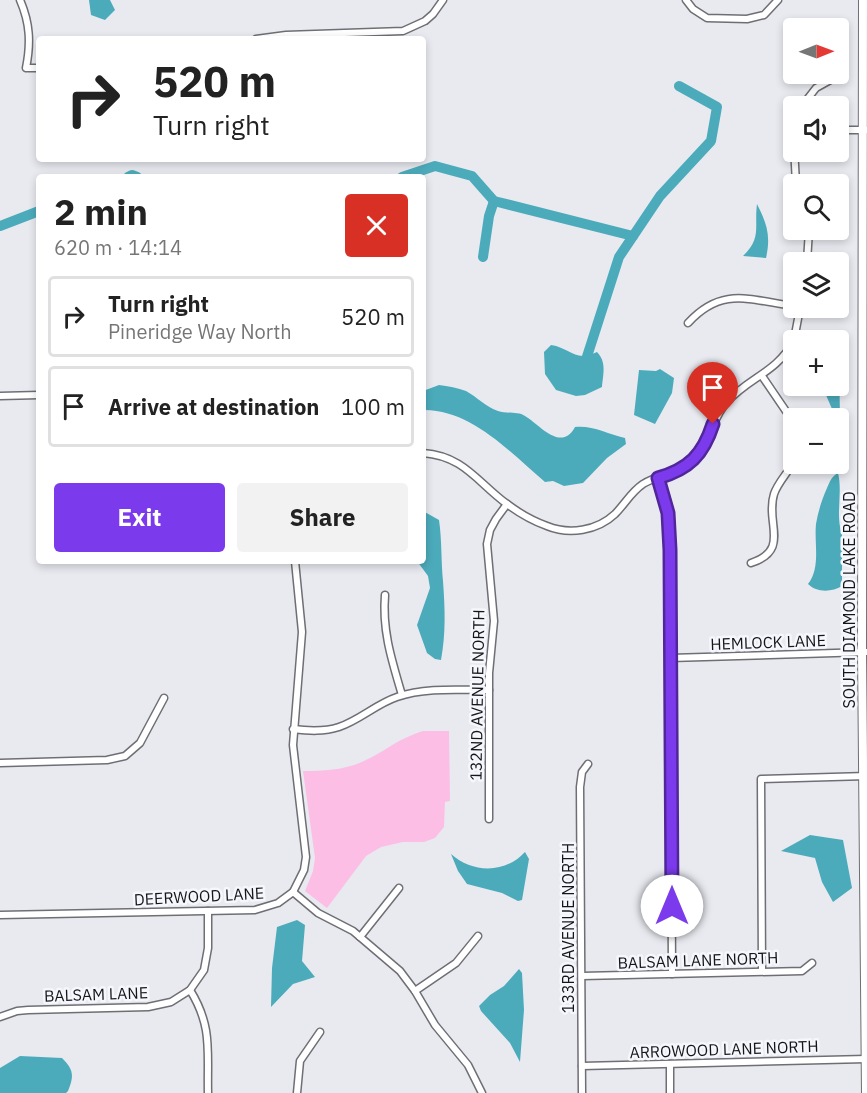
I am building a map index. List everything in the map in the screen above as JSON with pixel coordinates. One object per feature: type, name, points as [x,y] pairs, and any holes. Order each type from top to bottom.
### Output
[{"type":"street","points":[[20,0],[26,13],[29,30],[26,68],[36,68]]},
{"type":"street","points":[[686,0],[693,9],[707,18],[747,19],[764,15],[778,0]]},
{"type":"street","name":"SOUTH DIAMOND LAKE ROAD","points":[[863,0],[866,1093]]},
{"type":"street","points":[[278,36],[403,31],[425,21],[442,2]]},
{"type":"street","points":[[810,96],[816,88],[823,84]]},
{"type":"street","points":[[849,130],[865,130]]},
{"type":"street","points":[[688,323],[707,305],[723,299],[741,298],[783,304]]},
{"type":"street","points":[[426,454],[444,457],[462,465],[507,504],[546,526],[568,531],[580,530],[604,522],[615,513],[632,492],[649,481],[680,469],[690,462],[705,445],[713,424],[727,402],[762,376],[783,356]]},
{"type":"street","points":[[762,376],[784,408]]},
{"type":"street","points":[[0,396],[36,395]]},
{"type":"street","points":[[751,562],[763,559],[772,549],[775,541],[772,502],[778,484],[785,474]]},
{"type":"street","points":[[658,478],[664,495],[669,529],[672,974]]},
{"type":"street","name":"132ND AVENUE NORTH","points":[[489,819],[489,690],[494,621],[487,544],[490,530],[507,504]]},
{"type":"street","points":[[295,564],[302,632],[293,729],[293,762],[306,858],[302,876],[293,892],[318,913],[341,924],[360,937],[400,971],[435,1025],[468,1065],[482,1093]]},
{"type":"street","points":[[385,595],[384,627],[387,645],[402,695]]},
{"type":"street","name":"HEMLOCK LANE","points":[[670,658],[864,652]]},
{"type":"street","points":[[293,729],[314,731],[339,727],[383,702],[402,695],[427,691],[489,690]]},
{"type":"street","points":[[0,763],[107,760],[125,756],[140,743],[164,698]]},
{"type":"street","name":"133RD AVENUE NORTH","points":[[582,1093],[580,787],[582,772],[588,765]]},
{"type":"street","points":[[762,971],[761,779],[865,776]]},
{"type":"street","points":[[360,937],[399,888]]},
{"type":"street","name":"DEERWOOD LANE","points":[[0,915],[263,909],[278,903],[293,892]]},
{"type":"street","points":[[207,911],[207,959],[204,970],[190,990],[200,1005],[207,1026],[208,1093]]},
{"type":"street","points":[[415,991],[456,963],[478,936]]},
{"type":"street","name":"BALSAM LANE NORTH","points":[[582,976],[802,971],[812,963]]},
{"type":"street","name":"BALSAM LANE","points":[[0,1017],[28,1010],[159,1006],[171,1002],[190,990]]},
{"type":"street","points":[[297,1093],[297,1071],[300,1061],[320,1032]]},
{"type":"street","name":"ARROWOOD LANE NORTH","points":[[582,1066],[866,1059]]},
{"type":"street","points":[[670,1064],[670,1093]]},
{"type":"shaded area","points":[[423,731],[449,731],[450,801],[445,802],[444,827],[435,838],[424,842],[403,842],[381,847],[366,856],[327,908],[305,891],[313,871],[315,858],[303,771],[319,771],[357,764]]},
{"type":"water","points":[[89,0],[110,0],[115,10],[105,20],[91,15]]},
{"type":"water","points":[[757,204],[767,230],[766,258],[743,256],[755,238]]},
{"type":"water","points":[[551,345],[583,356],[597,352],[603,364],[602,387],[585,395],[576,396],[556,390],[545,374],[544,352]]},
{"type":"water","points":[[660,369],[674,378],[672,393],[655,424],[634,415],[639,370],[656,371]]},
{"type":"water","points":[[439,385],[466,391],[498,411],[522,414],[543,430],[557,437],[569,434],[575,427],[588,427],[625,438],[626,444],[607,458],[583,483],[564,486],[553,481],[545,482],[504,446],[474,425],[458,417],[426,410],[426,390]]},
{"type":"water","points":[[826,396],[840,396],[840,408],[832,408]]},
{"type":"water","points":[[838,474],[840,488],[842,586],[820,590],[808,584],[816,563],[816,524],[819,510],[834,476]]},
{"type":"water","points":[[426,513],[439,520],[440,528],[445,611],[441,660],[427,653],[417,625],[430,588],[428,576],[419,564],[426,564]]},
{"type":"water","points":[[810,835],[843,840],[852,888],[833,902],[822,882],[815,858],[781,851]]},
{"type":"water","points":[[525,852],[529,859],[522,900],[518,901],[502,893],[467,884],[458,871],[451,854],[469,865],[488,868],[508,864]]},
{"type":"water","points":[[297,920],[305,925],[302,961],[315,977],[293,984],[271,1007],[272,968],[277,927]]},
{"type":"water","points":[[519,969],[522,973],[524,1010],[520,1062],[510,1043],[479,1006],[504,986]]},
{"type":"water","points":[[20,1056],[62,1058],[72,1073],[68,1091],[66,1093],[0,1093],[0,1068]]},
{"type":"waterway","points":[[583,369],[619,257],[660,196],[711,141],[717,107],[679,86]]},
{"type":"waterway","points":[[411,174],[435,166],[472,176],[494,201],[633,236]]},
{"type":"waterway","points":[[483,257],[489,216],[494,201]]},
{"type":"waterway","points":[[0,226],[36,212]]},
{"type":"route","points":[[672,906],[670,550],[668,513],[658,478],[690,462],[705,445],[713,424]]}]
